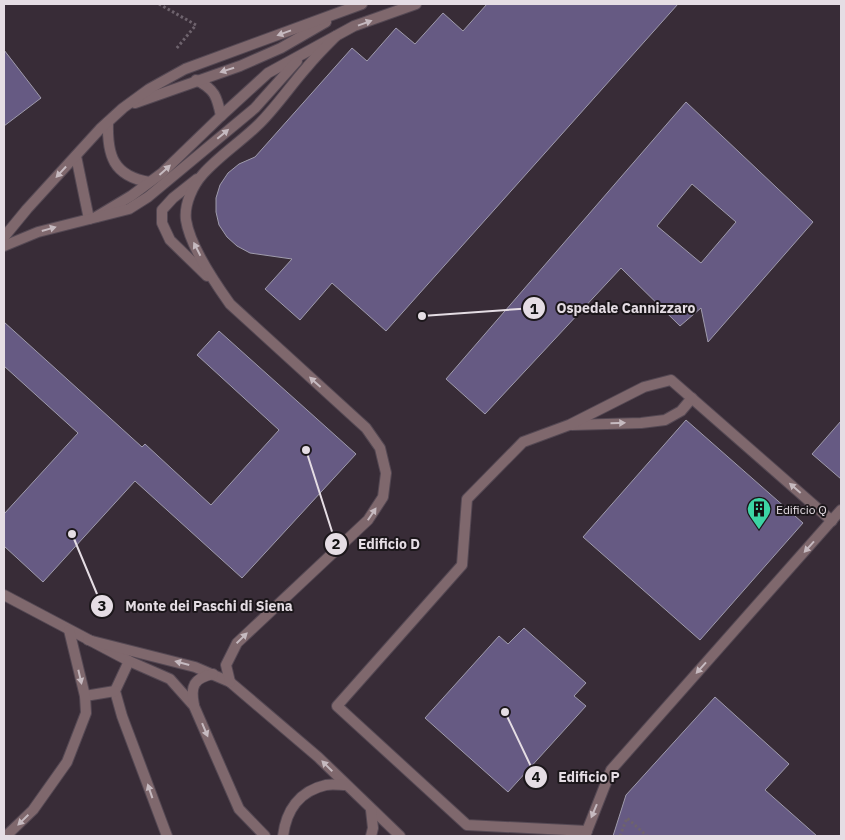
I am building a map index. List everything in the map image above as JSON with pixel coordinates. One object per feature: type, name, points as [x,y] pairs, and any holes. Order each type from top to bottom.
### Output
[{"type":"lane","points":[[4,237],[27,209],[108,122],[123,108],[149,89],[185,69],[362,4]]},
{"type":"lane","points":[[93,218],[131,196],[162,173],[268,73],[354,26],[416,4]]},
{"type":"lane","points":[[123,108],[196,80],[240,66],[281,48],[348,9]]},
{"type":"lane","points":[[230,682],[226,665],[237,643],[368,520],[384,497],[386,473],[380,448],[366,428],[230,304],[215,284],[170,240],[162,223],[162,210],[173,198],[202,175],[261,122],[307,66],[336,36]]},
{"type":"lane","points":[[4,246],[38,232],[128,209],[148,197],[255,108],[303,55]]},
{"type":"lane","points":[[196,80],[208,86],[215,95],[221,116]]},
{"type":"lane","points":[[108,122],[109,150],[115,164],[126,176],[150,182]]},
{"type":"lane","points":[[76,156],[93,218]]},
{"type":"lane","points":[[202,175],[193,188],[186,219],[193,242],[215,284]]},
{"type":"lane","points":[[832,521],[671,380],[644,387],[569,425],[523,442],[467,499],[462,564],[337,706],[467,825],[586,834],[611,770],[832,521],[841,510]]},
{"type":"lane","points":[[569,425],[641,423],[665,420],[681,411],[692,398]]},
{"type":"lane","points":[[4,595],[129,661],[170,679],[194,706]]},
{"type":"lane","points":[[6,836],[33,810],[67,762],[86,713],[85,696],[69,630]]},
{"type":"lane","points":[[88,640],[195,667],[230,682],[318,757],[400,836]]},
{"type":"lane","points":[[129,661],[115,691],[122,716],[167,836]]},
{"type":"lane","points":[[213,674],[201,676],[193,685],[194,706],[239,810],[265,836]]},
{"type":"lane","points":[[85,696],[115,691]]},
{"type":"lane","points":[[284,836],[285,821],[294,804],[308,792],[326,785],[346,785]]},
{"type":"lane","points":[[371,810],[373,828],[371,836]]},
{"type":"path","points":[[159,4],[196,25],[176,49],[185,69]]},
{"type":"path","points":[[620,836],[627,818],[646,836]]},
{"type":"building","points":[[487,4],[678,4],[386,331],[332,283],[300,320],[265,289],[292,259],[250,253],[237,246],[227,237],[219,225],[216,212],[216,198],[220,185],[228,173],[239,164],[255,157],[352,48],[367,61],[396,28],[415,44],[443,13],[463,31]]},
{"type":"building","points":[[4,50],[41,98],[4,126]]},
{"type":"building","points":[[686,102],[813,222],[708,342],[701,308],[680,326],[621,268],[485,414],[446,379]],"holes":[[[692,184],[736,222],[701,263],[657,226]]]},
{"type":"building","points":[[4,322],[142,447],[145,444],[211,505],[279,430],[197,355],[219,331],[356,454],[242,578],[135,481],[43,582],[4,546],[4,514],[78,433],[4,366]]},
{"type":"building","name":"Edificio Q","points":[[686,420],[803,523],[700,640],[583,537]]},
{"type":"building","points":[[841,421],[841,479],[812,454]]},
{"type":"building","points":[[524,628],[586,683],[574,696],[586,706],[508,792],[425,718],[499,636],[508,644]]},
{"type":"building","points":[[715,697],[789,764],[765,790],[817,836],[613,836],[626,795]]},
{"type":"place","name":"Ospedale Cannizzaro","points":[[422,316]]},
{"type":"place","name":"Edificio D","points":[[306,450]]},
{"type":"place","name":"Edificio Q","points":[[759,530]]},
{"type":"place","name":"Monte dei Paschi di Siena","points":[[72,534]]},
{"type":"place","name":"Edificio P","points":[[505,712]]}]
